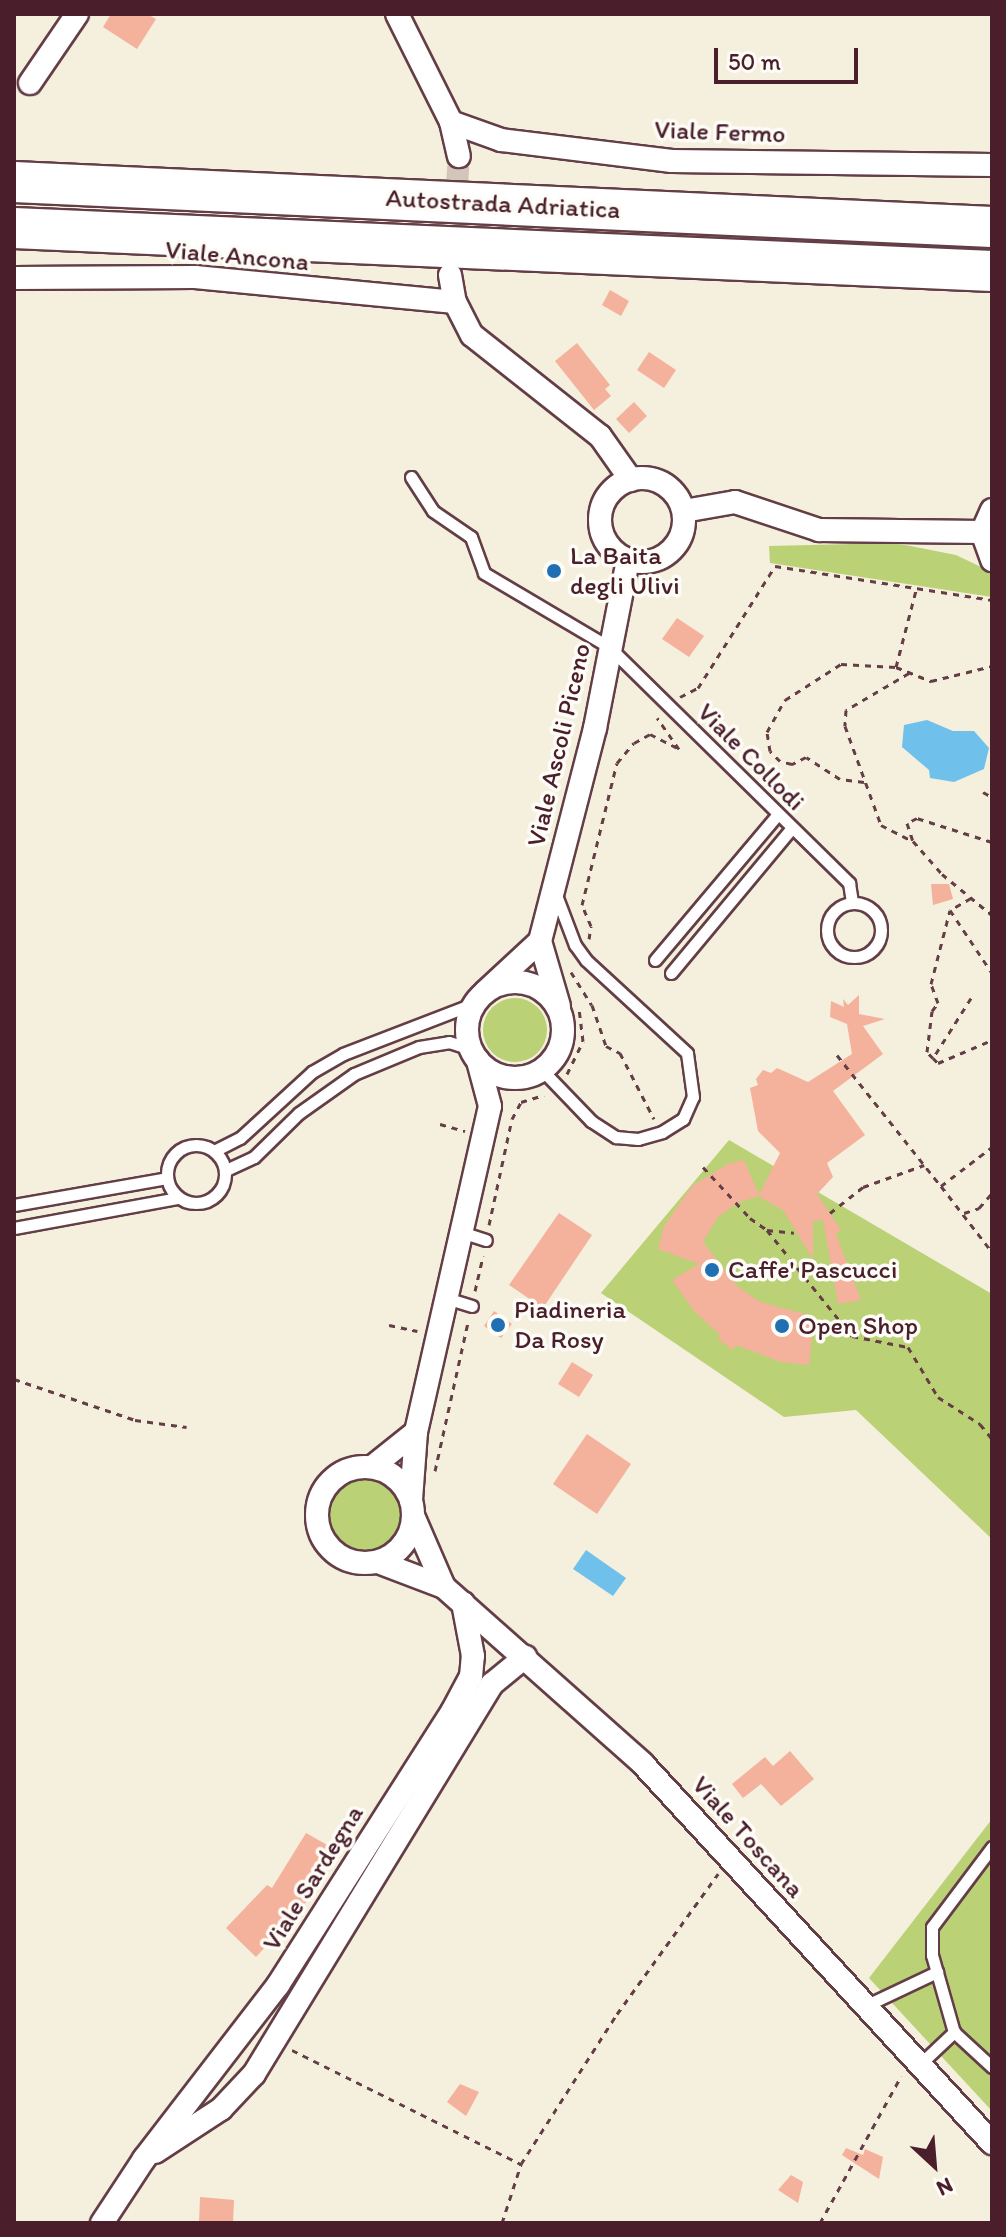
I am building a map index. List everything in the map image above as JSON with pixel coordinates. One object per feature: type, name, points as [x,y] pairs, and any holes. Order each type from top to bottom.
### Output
[{"type":"highway","name":"Autostrada Adriatica","points":[[14,182],[992,227]]},
{"type":"highway","name":"Autostrada Adriatica","points":[[14,228],[992,271]]},
{"type":"street","points":[[30,83],[77,14]]},
{"type":"street","points":[[397,14],[451,122],[459,156]]},
{"type":"street","name":"Viale Fermo","points":[[451,122],[501,140],[672,161],[992,165]]},
{"type":"street","points":[[450,275],[455,302],[472,335],[600,436],[631,480]]},
{"type":"street","name":"Viale Ancona","points":[[14,278],[195,277],[455,302]]},
{"type":"street","points":[[631,480],[658,481],[670,488],[684,511],[681,536],[665,555],[628,560],[608,545],[600,520],[609,495],[631,480]]},
{"type":"street","points":[[684,511],[735,502],[819,530],[982,532]]},
{"type":"street","points":[[992,510],[982,532],[992,560]]},
{"type":"street","name":"Viale Ascoli Piceno","points":[[542,949],[595,728],[628,560]]},
{"type":"street","points":[[416,1432],[372,1467],[340,1474],[327,1485],[317,1513],[330,1548],[352,1562],[378,1562],[403,1546],[413,1509],[416,1432],[490,1106],[467,1026],[480,997],[542,949],[569,1009],[561,1046],[549,1078],[490,1106]]},
{"type":"street","points":[[480,997],[514,982],[529,984],[569,1009]]},
{"type":"street","points":[[474,1055],[488,1071],[515,1078],[549,1078]]},
{"type":"street","points":[[372,1467],[396,1477],[413,1509]]},
{"type":"street","name":"Viale Toscana","points":[[413,1509],[444,1587]]},
{"type":"street","name":"Viale Toscana","points":[[378,1562],[444,1587],[642,1763],[992,2143]]},
{"type":"street","name":"Viale Sardegna","points":[[102,2223],[144,2159],[278,1985],[452,1712],[471,1677],[473,1656],[463,1603]]},
{"type":"street","name":"Viale Sardegna","points":[[144,2159],[221,2109],[254,2074],[492,1684],[525,1657]]},
{"type":"lane","name":"Viale Collodi","points":[[411,477],[433,511],[471,537],[484,573],[609,647],[849,883],[852,903]]},
{"type":"lane","points":[[655,960],[777,815]]},
{"type":"lane","points":[[671,973],[791,829]]},
{"type":"lane","points":[[549,1078],[591,1121],[616,1137],[638,1139],[662,1132],[683,1119],[693,1097],[687,1053],[586,960],[575,945],[554,889]]},
{"type":"lane","points":[[852,903],[876,914],[881,932],[872,949],[856,956],[833,947],[827,932],[837,909],[852,903]]},
{"type":"lane","points":[[167,1178],[178,1151],[192,1145],[214,1151],[240,1138],[303,1080],[343,1054],[480,997]]},
{"type":"lane","points":[[226,1170],[254,1157],[308,1105],[354,1074],[419,1047],[449,1042],[474,1055]]},
{"type":"lane","points":[[14,1228],[178,1198],[196,1204],[213,1199],[224,1186],[226,1170],[214,1151]]},
{"type":"lane","points":[[167,1178],[178,1198]]},
{"type":"lane","points":[[14,1205],[167,1178]]},
{"type":"lane","points":[[461,1232],[486,1240]]},
{"type":"lane","points":[[446,1298],[472,1306]]},
{"type":"lane","points":[[992,1847],[932,1927],[937,1972],[954,2032],[992,2067]]},
{"type":"lane","points":[[864,2006],[937,1972]]},
{"type":"lane","points":[[915,2062],[954,2032]]},
{"type":"path","points":[[575,995],[576,978],[586,960],[591,926],[582,905],[617,763],[634,743],[650,734],[679,749],[657,719],[666,705],[698,688],[775,566],[992,600]]},
{"type":"path","points":[[896,667],[916,590]]},
{"type":"path","points":[[864,782],[840,779],[806,757],[792,764],[780,761],[770,751],[767,732],[785,700],[841,664],[896,667],[931,681],[992,666]]},
{"type":"path","points":[[909,673],[846,710],[845,726],[864,782],[881,825],[913,841],[992,915]]},
{"type":"path","points":[[983,792],[992,797]]},
{"type":"path","points":[[913,841],[907,823],[917,818],[992,842]]},
{"type":"path","points":[[971,898],[952,912],[931,984],[938,1003],[932,1011],[927,1052],[938,1063],[992,1040]]},
{"type":"path","points":[[952,912],[992,973]]},
{"type":"path","points":[[542,949],[576,978],[606,1046],[620,1053],[662,1132]]},
{"type":"path","points":[[933,1058],[946,1032],[971,998]]},
{"type":"path","points":[[431,1484],[512,1119],[521,1102],[548,1095],[549,1078],[583,1041],[569,1009]]},
{"type":"path","points":[[837,1055],[992,1252]]},
{"type":"path","points":[[941,1186],[992,1147]]},
{"type":"path","points":[[830,1213],[863,1187],[924,1165]]},
{"type":"path","points":[[703,1167],[767,1230],[852,1336],[908,1347],[938,1397],[980,1424],[992,1439]]},
{"type":"path","points":[[962,1214],[979,1208],[992,1193]]},
{"type":"path","points":[[767,1230],[794,1233]]},
{"type":"path","points":[[14,1379],[135,1420],[187,1427]]},
{"type":"path","points":[[502,2223],[521,2164],[617,2014],[730,1858]]},
{"type":"path","points":[[274,2041],[521,2164]]},
{"type":"path","points":[[820,2223],[915,2062]]},
{"type":"green space","points":[[895,543],[956,555],[981,567],[992,575],[992,597],[770,563],[769,546]]},
{"type":"green space","points":[[509,998],[521,998],[538,1007],[545,1018],[545,1042],[538,1053],[521,1062],[509,1062],[497,1057],[488,1048],[483,1036],[483,1024],[488,1012],[497,1003]]},
{"type":"green space","points":[[729,1140],[992,1294],[992,1539],[856,1410],[784,1417],[601,1293]]},
{"type":"green space","points":[[365,1474],[381,1477],[394,1486],[403,1499],[406,1515],[403,1531],[394,1544],[381,1553],[365,1556],[349,1553],[336,1544],[327,1531],[324,1515],[327,1499],[336,1486],[349,1477]]},
{"type":"green space","points":[[992,1819],[992,2111],[869,1978]]},
{"type":"water","points":[[927,720],[953,731],[974,731],[989,748],[984,769],[954,782],[930,778],[929,770],[902,747],[904,725]]},
{"type":"water","points":[[586,1550],[626,1578],[613,1596],[573,1569]]},
{"type":"building","points":[[111,14],[147,14],[156,19],[137,49],[103,27]]},
{"type":"building","points":[[610,290],[629,301],[621,316],[602,305]]},
{"type":"building","points":[[577,343],[610,385],[605,389],[611,396],[594,410],[555,361]]},
{"type":"building","points":[[649,352],[676,370],[664,388],[637,370]]},
{"type":"building","points":[[634,402],[647,416],[629,433],[616,419]]},
{"type":"building","points":[[677,618],[704,636],[689,657],[662,639]]},
{"type":"building","points":[[931,884],[949,884],[953,899],[933,905]]},
{"type":"building","points":[[859,995],[859,1014],[885,1019],[863,1026],[883,1054],[833,1091],[865,1135],[827,1163],[833,1177],[817,1194],[841,1230],[836,1234],[861,1300],[838,1304],[823,1220],[813,1221],[813,1259],[783,1210],[758,1196],[737,1203],[717,1218],[703,1242],[737,1286],[760,1302],[812,1316],[812,1337],[809,1365],[781,1362],[736,1345],[733,1350],[718,1339],[720,1335],[695,1312],[672,1280],[699,1264],[658,1249],[664,1226],[692,1186],[728,1164],[744,1160],[759,1195],[780,1153],[758,1131],[750,1088],[758,1085],[756,1079],[763,1070],[771,1073],[777,1068],[808,1082],[852,1054],[847,1024],[830,1017],[831,1001],[844,1007],[843,999],[848,1005]]},
{"type":"building","points":[[559,1213],[592,1235],[543,1308],[509,1285]]},
{"type":"building","name":"Piadineria Da Rosy","points":[[494,1311],[512,1324],[501,1338],[484,1326]]},
{"type":"building","points":[[572,1362],[593,1375],[579,1397],[558,1384]]},
{"type":"building","points":[[587,1434],[631,1464],[597,1514],[553,1484]]},
{"type":"building","points":[[790,1751],[814,1779],[781,1806],[761,1784],[743,1798],[732,1784],[765,1757],[773,1766]]},
{"type":"building","points":[[306,1833],[329,1846],[321,1860],[329,1866],[309,1899],[256,1957],[226,1928],[267,1885],[272,1888]]},
{"type":"building","points":[[460,2084],[479,2092],[466,2116],[447,2102]]},
{"type":"building","points":[[846,2148],[863,2155],[865,2149],[883,2157],[879,2179],[842,2155]]},
{"type":"building","points":[[791,2175],[803,2182],[798,2203],[778,2190]]},
{"type":"building","points":[[200,2197],[234,2200],[233,2223],[199,2223]]},
{"type":"tunnel","points":[[452,254],[459,156]]},
{"type":"place","name":"La Baita degli Ulivi","points":[[554,571]]},
{"type":"place","name":"Caffe' Pascucci","points":[[712,1270]]},
{"type":"place","name":"Piadineria Da Rosy","points":[[498,1325]]},
{"type":"place","name":"Open Shop","points":[[782,1326]]}]
